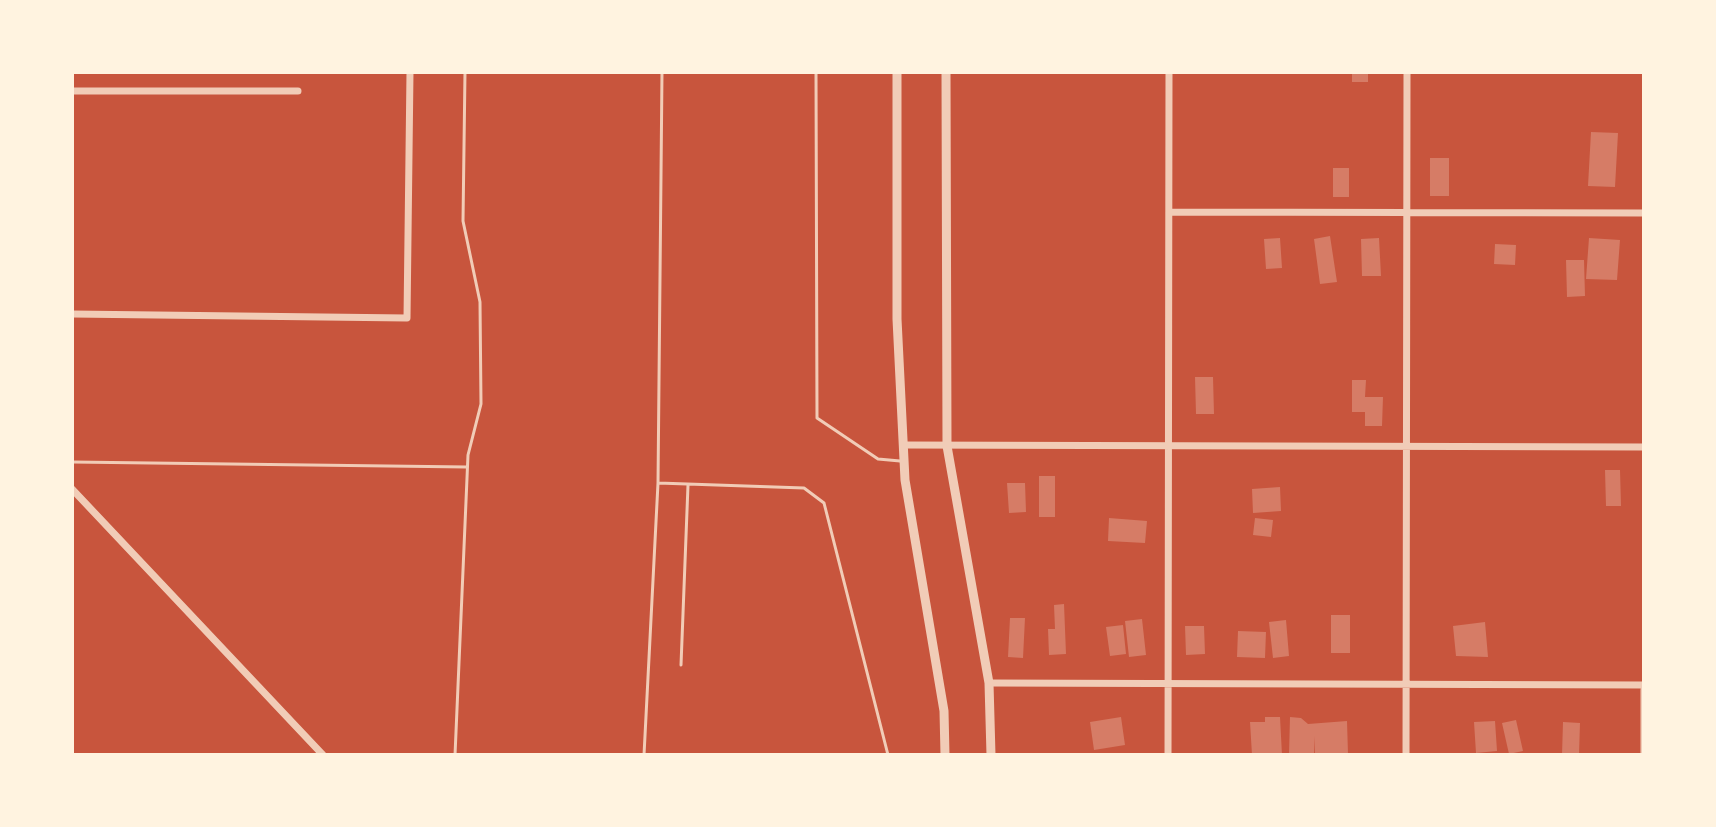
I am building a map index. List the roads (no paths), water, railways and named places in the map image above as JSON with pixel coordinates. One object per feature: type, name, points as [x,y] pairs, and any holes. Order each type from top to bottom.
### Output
[{"type":"street","points":[[72,314],[407,318],[410,72]]},
{"type":"street","points":[[897,72],[897,319],[904,461],[944,711],[945,755]]},
{"type":"street","points":[[946,72],[947,446],[989,683],[991,755]]},
{"type":"street","points":[[1168,755],[1169,72]]},
{"type":"street","points":[[1406,755],[1407,72]]},
{"type":"street","points":[[72,91],[298,91]]},
{"type":"street","points":[[1170,212],[1644,213]]},
{"type":"street","points":[[903,445],[1644,447]]},
{"type":"street","points":[[72,489],[323,755]]},
{"type":"street","points":[[989,683],[1644,688],[1644,755]]},
{"type":"lane","points":[[455,755],[467,467],[481,404],[480,302],[463,221],[465,72]]},
{"type":"lane","points":[[644,755],[658,483],[662,72]]},
{"type":"lane","points":[[816,72],[817,418],[878,459],[904,461]]},
{"type":"lane","points":[[72,462],[467,467]]},
{"type":"lane","points":[[658,483],[804,488],[824,503],[888,755]]},
{"type":"lane","points":[[681,665],[688,484]]}]
